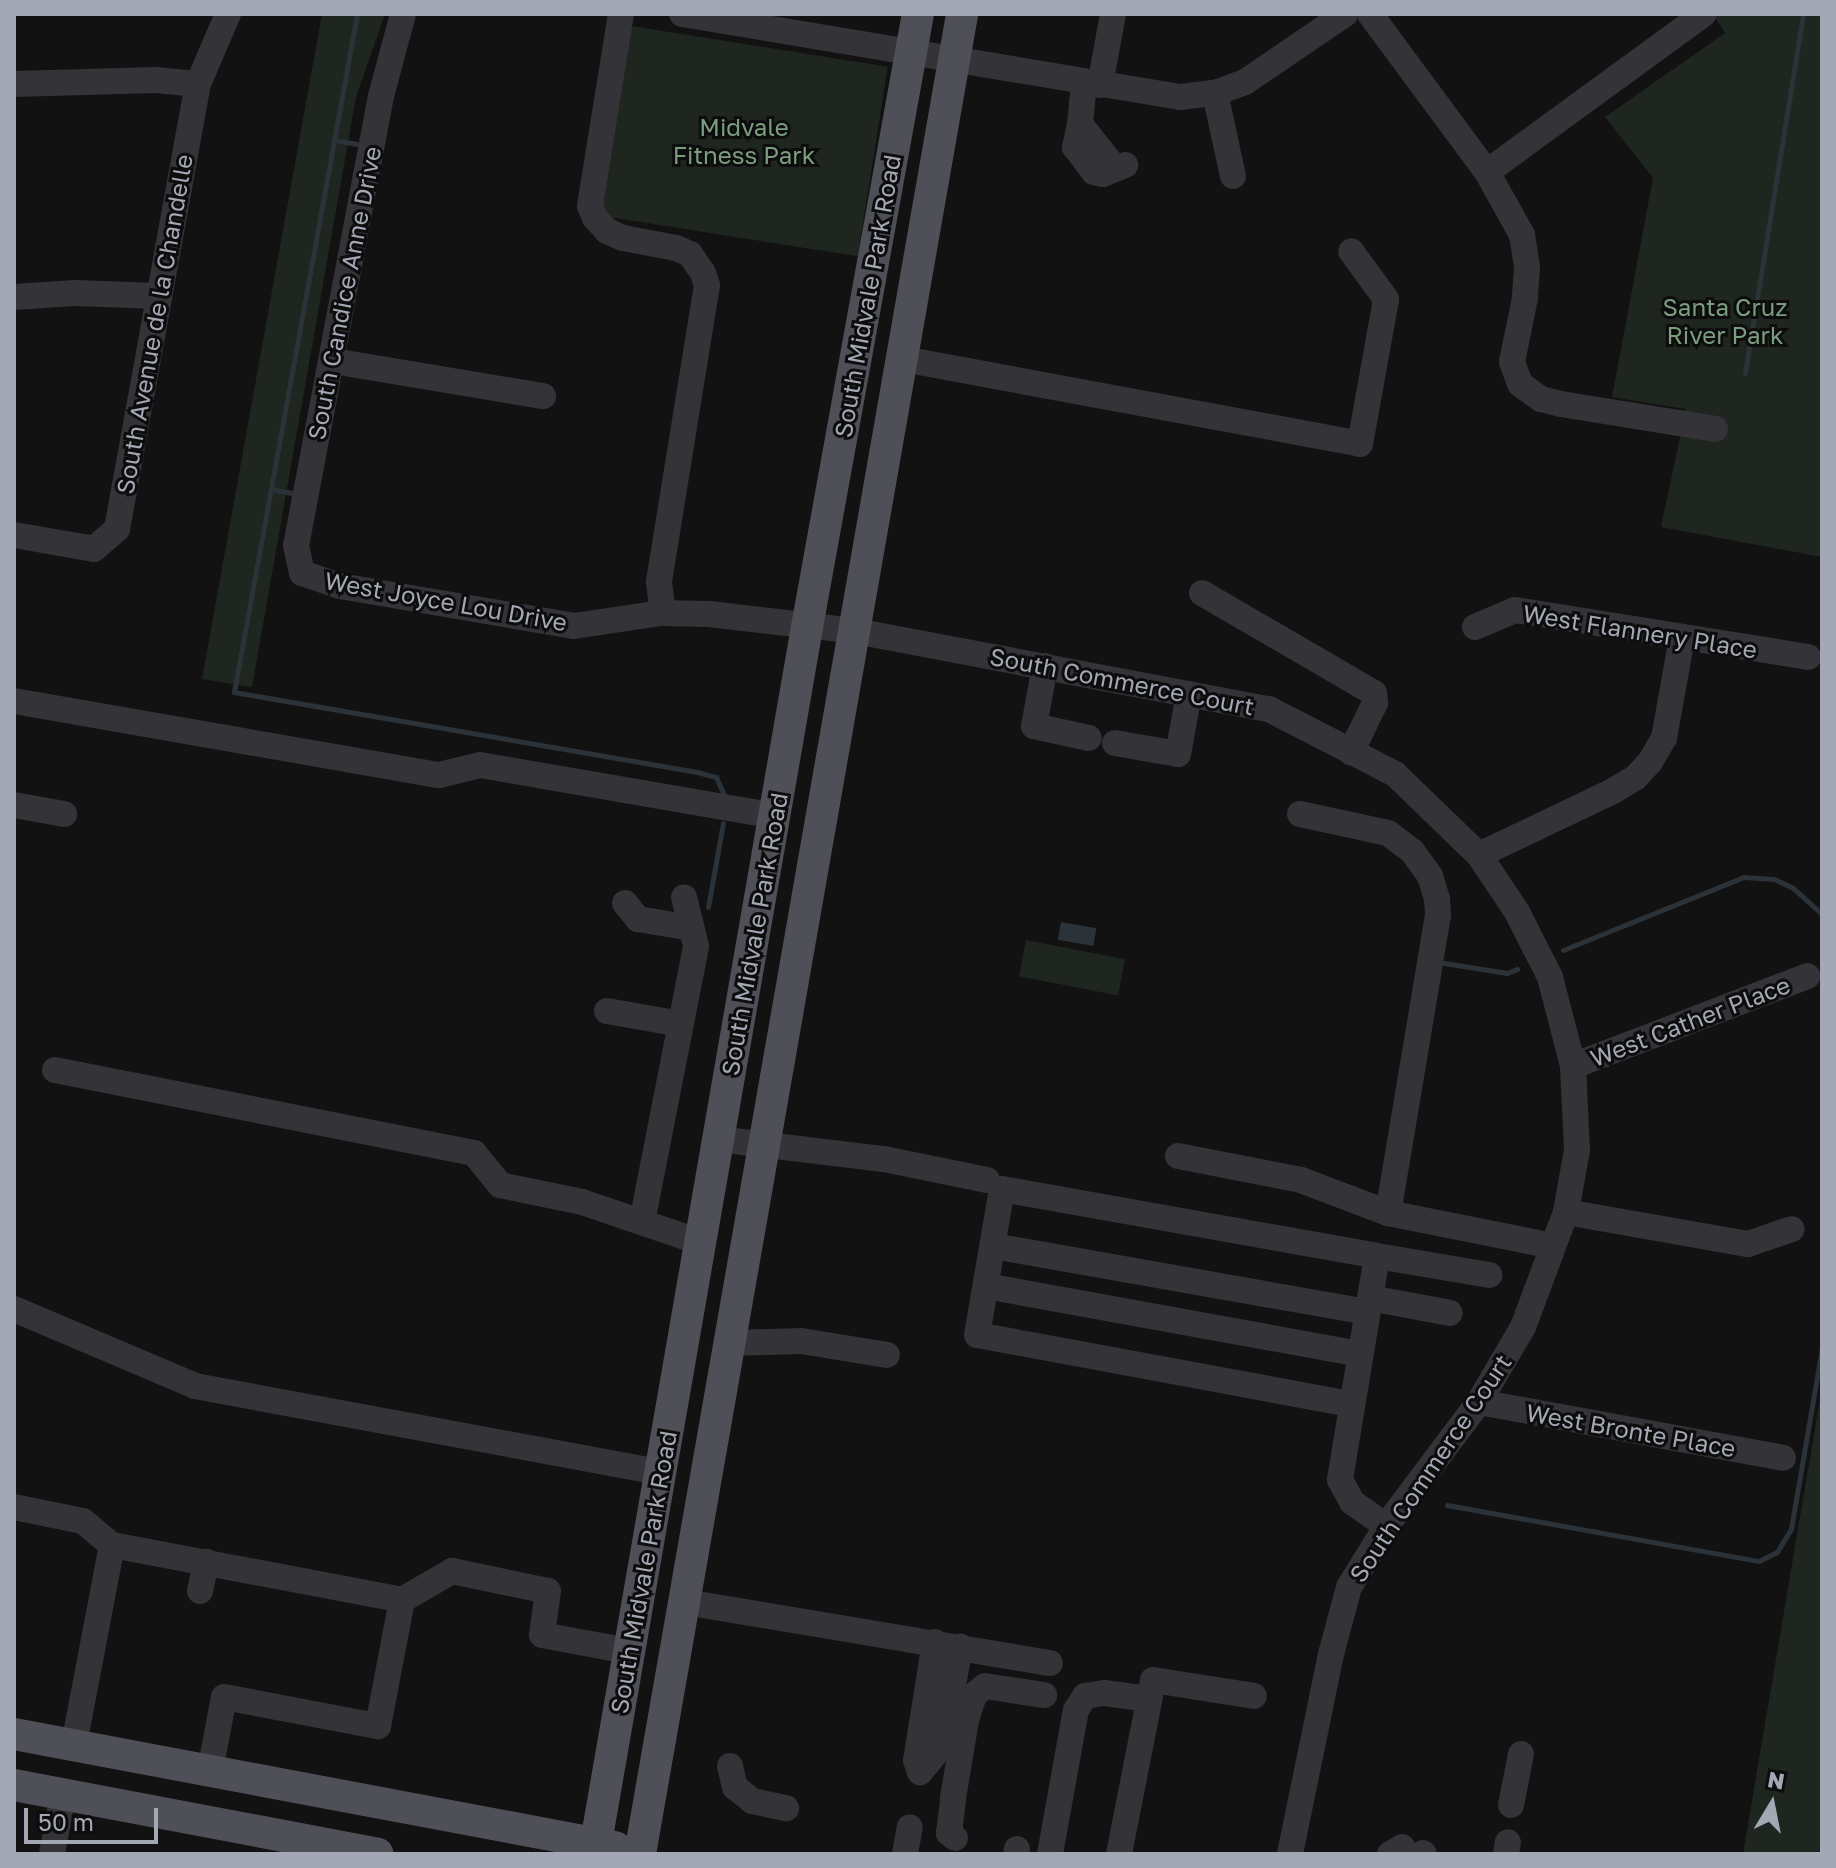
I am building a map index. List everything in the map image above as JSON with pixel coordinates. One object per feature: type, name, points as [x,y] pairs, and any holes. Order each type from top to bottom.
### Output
[{"type":"main road","name":"South Midvale Park Road","points":[[645,1853],[685,1602],[765,1146],[830,629],[918,14]]},
{"type":"main road","name":"South Midvale Park Road","points":[[595,1849],[774,816],[830,629],[903,359],[962,14]]},
{"type":"main road","points":[[14,1734],[595,1849],[645,1853]]},
{"type":"main road","points":[[63,1794],[74,1745]]},
{"type":"main road","points":[[14,1785],[63,1794],[260,1843],[378,1854]]},
{"type":"street","name":"South Avenue de la Chandelle","points":[[14,535],[94,549],[117,529],[198,84],[228,14]]},
{"type":"street","name":"South Candice Anne Drive","points":[[302,573],[296,545],[381,96],[403,14]]},
{"type":"street","points":[[621,14],[590,206],[595,218],[607,231],[623,238],[676,248],[690,254],[707,285],[659,582],[663,613]]},
{"type":"street","points":[[682,14],[759,20],[954,60],[1180,97],[1215,93],[1267,69],[1345,14]]},
{"type":"street","points":[[1113,14],[1080,124],[1117,163]]},
{"type":"street","points":[[1370,14],[1487,172],[1522,235],[1527,267],[1525,298],[1512,362],[1514,389],[1561,404],[1715,429]]},
{"type":"street","points":[[1487,172],[1704,15]]},
{"type":"street","points":[[14,84],[156,80],[198,84]]},
{"type":"street","points":[[1215,93],[1233,176]]},
{"type":"street","points":[[903,359],[1360,444],[1386,299],[1351,251]]},
{"type":"street","points":[[14,297],[75,293],[158,296]]},
{"type":"street","points":[[333,361],[543,396]]},
{"type":"street","name":"West Joyce Lou Drive","points":[[302,573],[340,586],[574,626],[663,613],[709,614],[830,629]]},
{"type":"street","points":[[1202,593],[1374,693],[1375,703],[1351,752]]},
{"type":"street","name":"West Flannery Place","points":[[1475,627],[1515,610],[1808,657]]},
{"type":"street","name":"South Commerce Court","points":[[830,629],[1269,709],[1395,774],[1479,855],[1517,912],[1550,977],[1573,1066],[1577,1150],[1566,1212],[1523,1327],[1479,1402],[1386,1526],[1349,1587],[1331,1654],[1290,1854]]},
{"type":"street","points":[[1479,855],[1613,791],[1635,778],[1650,762],[1664,738],[1682,638]]},
{"type":"street","points":[[1045,666],[1034,726],[1089,738]]},
{"type":"street","points":[[1115,743],[1178,754],[1189,694]]},
{"type":"street","points":[[14,701],[439,775],[480,765],[774,816]]},
{"type":"street","points":[[14,805],[64,814]]},
{"type":"street","points":[[1300,814],[1388,833],[1412,851],[1430,876],[1437,899],[1438,915],[1388,1213]]},
{"type":"street","points":[[642,1222],[696,946],[684,897]]},
{"type":"street","points":[[625,903],[638,919],[691,928]]},
{"type":"street","name":"West Cather Place","points":[[1573,1066],[1807,976]]},
{"type":"street","points":[[607,1011],[681,1024]]},
{"type":"street","points":[[55,1070],[474,1153],[500,1185],[582,1202],[700,1242]]},
{"type":"street","points":[[718,1139],[884,1159],[987,1180]]},
{"type":"street","points":[[1178,1156],[1301,1180],[1388,1213],[1553,1246]]},
{"type":"street","points":[[1350,1404],[977,1335],[1002,1189],[1489,1275]]},
{"type":"street","points":[[1566,1212],[1748,1244],[1792,1229]]},
{"type":"street","points":[[993,1246],[1369,1305],[1450,1313]]},
{"type":"street","points":[[1377,1256],[1350,1404],[1340,1480],[1352,1502],[1386,1526]]},
{"type":"street","points":[[986,1286],[1360,1354]]},
{"type":"street","points":[[14,1309],[195,1386],[660,1472]]},
{"type":"street","points":[[731,1343],[801,1341],[887,1355]]},
{"type":"street","name":"West Bronte Place","points":[[1479,1402],[1783,1458]]},
{"type":"street","points":[[14,1507],[83,1521],[112,1545],[402,1600],[452,1571],[548,1591],[542,1635],[628,1651]]},
{"type":"street","points":[[74,1745],[112,1545]]},
{"type":"street","points":[[200,1591],[206,1562]]},
{"type":"street","points":[[210,1771],[224,1697],[378,1726],[402,1600]]},
{"type":"street","points":[[685,1602],[1050,1663]]},
{"type":"street","points":[[920,1772],[916,1760],[948,1645]]},
{"type":"street","points":[[1119,1854],[1153,1680],[1254,1696]]},
{"type":"street","points":[[955,1838],[949,1833],[953,1798],[974,1695],[985,1686],[1044,1695]]},
{"type":"street","points":[[1050,1854],[1076,1710],[1085,1696],[1104,1693],[1149,1699]]},
{"type":"street","points":[[1511,1805],[1521,1754]]},
{"type":"street","points":[[730,1766],[735,1787],[752,1801],[786,1808]]},
{"type":"street","points":[[52,1854],[63,1794]]},
{"type":"street","points":[[905,1854],[910,1827]]},
{"type":"green space","points":[[322,14],[385,14],[356,97],[252,687],[202,679]]},
{"type":"green space","name":"Santa Cruz River Park","points":[[1713,14],[1822,14],[1822,557],[1661,527],[1686,409],[1612,397],[1653,178],[1605,117],[1725,33]]},
{"type":"green space","name":"Midvale Fitness Park","points":[[631,26],[888,67],[858,256],[601,216]]},
{"type":"green space","points":[[1026,940],[1125,959],[1118,996],[1019,976]]},
{"type":"green space","points":[[1822,1387],[1822,1854],[1743,1854]]},
{"type":"shaded area","points":[[1061,922],[1096,928],[1093,946],[1058,940]]},
{"type":"waterway","points":[[357,14],[234,692],[697,772],[716,777],[723,793]]},
{"type":"waterway","points":[[1745,373],[1803,14]]},
{"type":"waterway","points":[[334,140],[357,144]]},
{"type":"waterway","points":[[271,489],[297,494]]},
{"type":"waterway","points":[[708,907],[723,823]]},
{"type":"waterway","points":[[1563,950],[1744,877],[1774,879],[1793,888],[1822,914]]},
{"type":"waterway","points":[[1444,963],[1507,973],[1517,969]]},
{"type":"waterway","points":[[1447,1505],[1759,1561],[1777,1552],[1791,1529],[1822,1348]]}]
